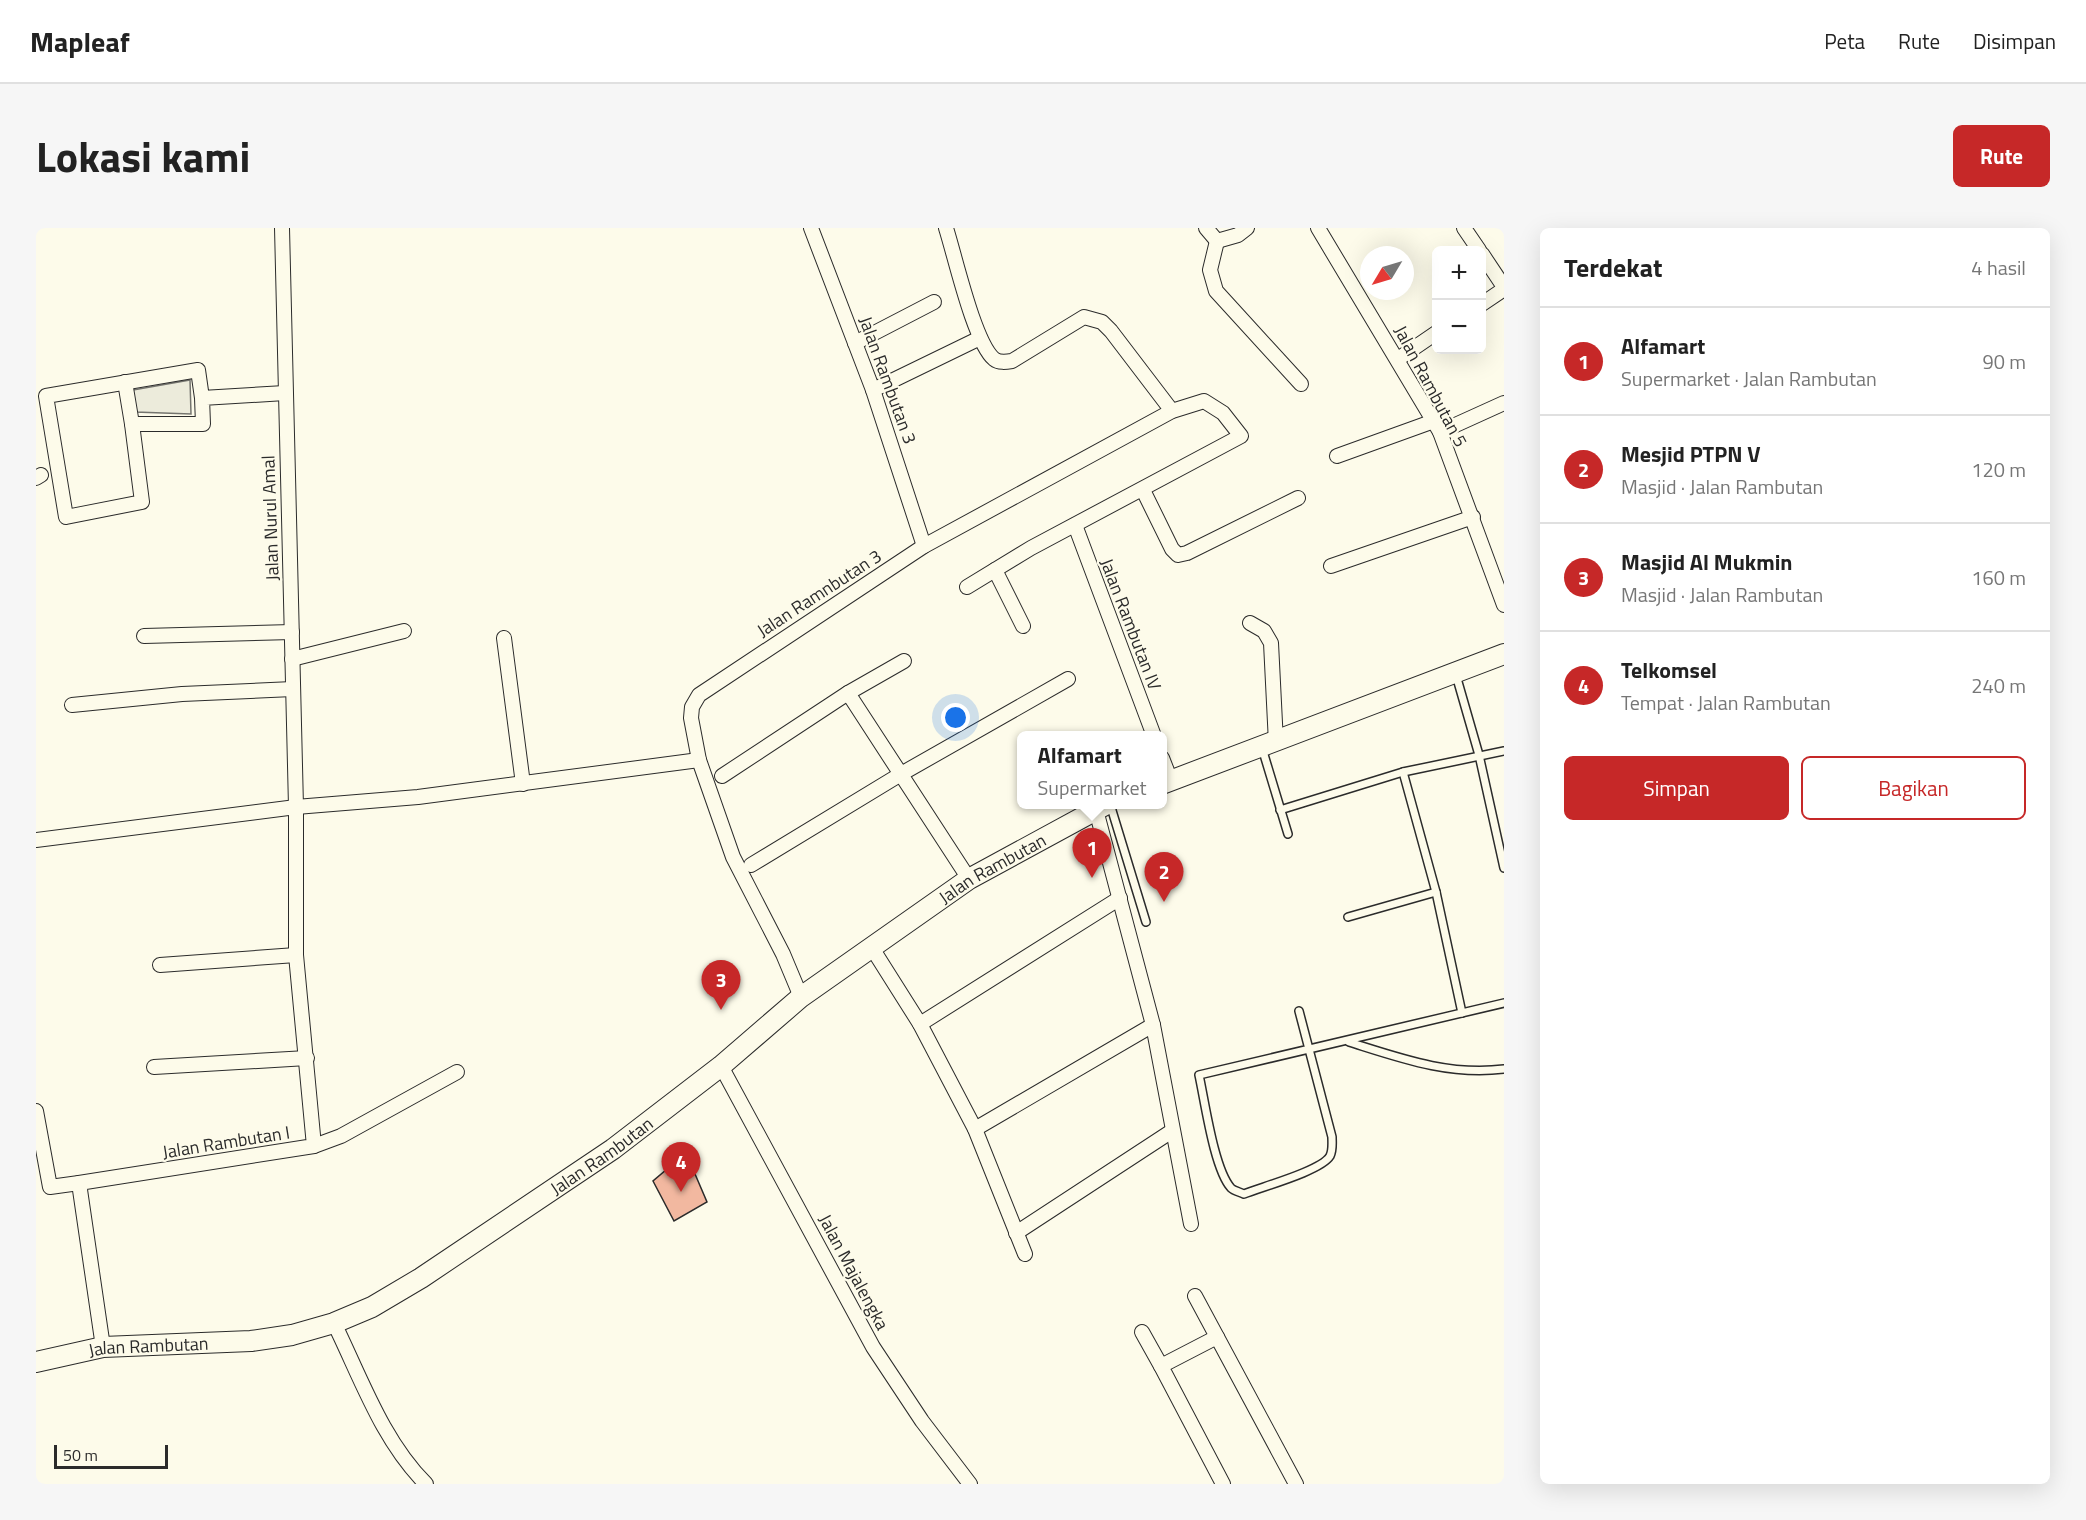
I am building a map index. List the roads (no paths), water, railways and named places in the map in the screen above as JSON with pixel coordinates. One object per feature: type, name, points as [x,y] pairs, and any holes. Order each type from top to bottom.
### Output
[{"type":"main road","points":[[1167,783],[1456,675],[1504,654]]},
{"type":"main road","name":"Jalan Rambutan","points":[[36,1362],[103,1347],[251,1341],[292,1335],[334,1323],[372,1307],[422,1278],[613,1149],[721,1066],[801,996],[969,879],[1098,809]]},
{"type":"street","name":"Jalan Nurul Amal","points":[[282,228],[296,807]]},
{"type":"street","name":"Jalan Rambutan 3","points":[[811,228],[873,390],[924,546]]},
{"type":"street","points":[[946,228],[980,338],[994,359],[1001,362],[1012,361],[1084,317],[1093,318],[1111,331],[1172,411]]},
{"type":"street","points":[[1206,228],[1217,241]]},
{"type":"street","points":[[1217,241],[1232,238],[1247,228]]},
{"type":"street","name":"Jalan Rambutan 5","points":[[1318,228],[1437,427],[1473,517],[1504,605]]},
{"type":"street","points":[[1464,228],[1476,246]]},
{"type":"street","points":[[1217,241],[1210,270],[1216,291],[1301,384]]},
{"type":"street","points":[[1486,261],[1504,288],[1486,300]]},
{"type":"street","points":[[855,343],[934,302]]},
{"type":"street","points":[[1398,359],[1432,336]]},
{"type":"street","points":[[873,390],[980,338]]},
{"type":"street","points":[[125,382],[142,502],[66,517],[46,396],[125,382],[198,370],[203,424],[132,424]]},
{"type":"street","points":[[202,398],[285,393]]},
{"type":"street","name":"Jalan Ramnbutan 3","points":[[801,996],[783,954],[733,857],[699,760],[691,712],[695,701],[705,689],[924,546],[1172,411],[1204,401],[1223,413],[1241,436],[1143,490]]},
{"type":"street","points":[[1337,456],[1437,427],[1504,403]]},
{"type":"street","points":[[968,587],[1075,525],[1143,490],[1172,549],[1178,555],[1187,553],[1298,498]]},
{"type":"street","points":[[1331,566],[1473,517]]},
{"type":"street","name":"Jalan Rambutan IV","points":[[1075,525],[1152,731]]},
{"type":"street","points":[[995,570],[1023,626]]},
{"type":"street","points":[[1250,623],[1264,631],[1271,643],[1269,746]]},
{"type":"street","points":[[292,659],[404,631]]},
{"type":"street","points":[[144,636],[292,632]]},
{"type":"street","points":[[504,638],[523,784]]},
{"type":"street","points":[[722,776],[848,693],[904,661]]},
{"type":"street","points":[[751,865],[901,774],[1068,679]]},
{"type":"street","points":[[72,705],[182,694],[293,689]]},
{"type":"street","points":[[848,693],[969,879]]},
{"type":"street","points":[[36,840],[296,807],[418,797],[699,760]]},
{"type":"street","name":"Jalan Rambutan I","points":[[36,1111],[50,1187],[314,1146],[296,955],[296,807]]},
{"type":"street","points":[[1105,809],[1120,898],[1152,1025],[1191,1224]]},
{"type":"street","points":[[920,1024],[1120,898]]},
{"type":"street","points":[[872,948],[920,1024],[975,1129],[1025,1254]]},
{"type":"street","points":[[160,965],[296,955]]},
{"type":"street","points":[[975,1129],[1152,1025]]},
{"type":"street","points":[[154,1067],[307,1058]]},
{"type":"street","name":"Jalan Majalengka","points":[[721,1066],[873,1347],[922,1421],[970,1484]]},
{"type":"street","points":[[314,1146],[341,1136],[457,1072]]},
{"type":"street","points":[[1016,1233],[1172,1131]]},
{"type":"street","points":[[79,1183],[103,1347]]},
{"type":"street","points":[[1195,1296],[1296,1484]]},
{"type":"street","points":[[334,1323],[392,1443],[408,1467],[426,1484]]},
{"type":"street","points":[[1142,1332],[1223,1484]]},
{"type":"street","points":[[1161,1366],[1217,1336]]},
{"type":"lane","points":[[1456,675],[1479,755],[1504,868]]},
{"type":"lane","points":[[1269,746],[1280,810],[1287,834]]},
{"type":"lane","points":[[1280,810],[1403,772],[1504,751]]},
{"type":"lane","points":[[1403,772],[1436,892],[1462,1013]]},
{"type":"lane","points":[[1105,809],[1146,922]]},
{"type":"lane","points":[[1348,917],[1436,892]]},
{"type":"lane","points":[[1299,1011],[1310,1051],[1332,1137],[1329,1158],[1315,1167],[1244,1194],[1232,1190],[1215,1146],[1199,1076],[1310,1051],[1504,1003]]},
{"type":"lane","points":[[1346,1041],[1418,1064],[1476,1072],[1504,1069]]},
{"type":"place","name":"Alfamart","points":[[1092,878]]},
{"type":"place","name":"Mesjid PTPN V","points":[[1164,902]]},
{"type":"place","name":"Masjid Al Mukmin","points":[[721,1010]]},
{"type":"place","name":"Telkomsel","points":[[681,1192]]}]
